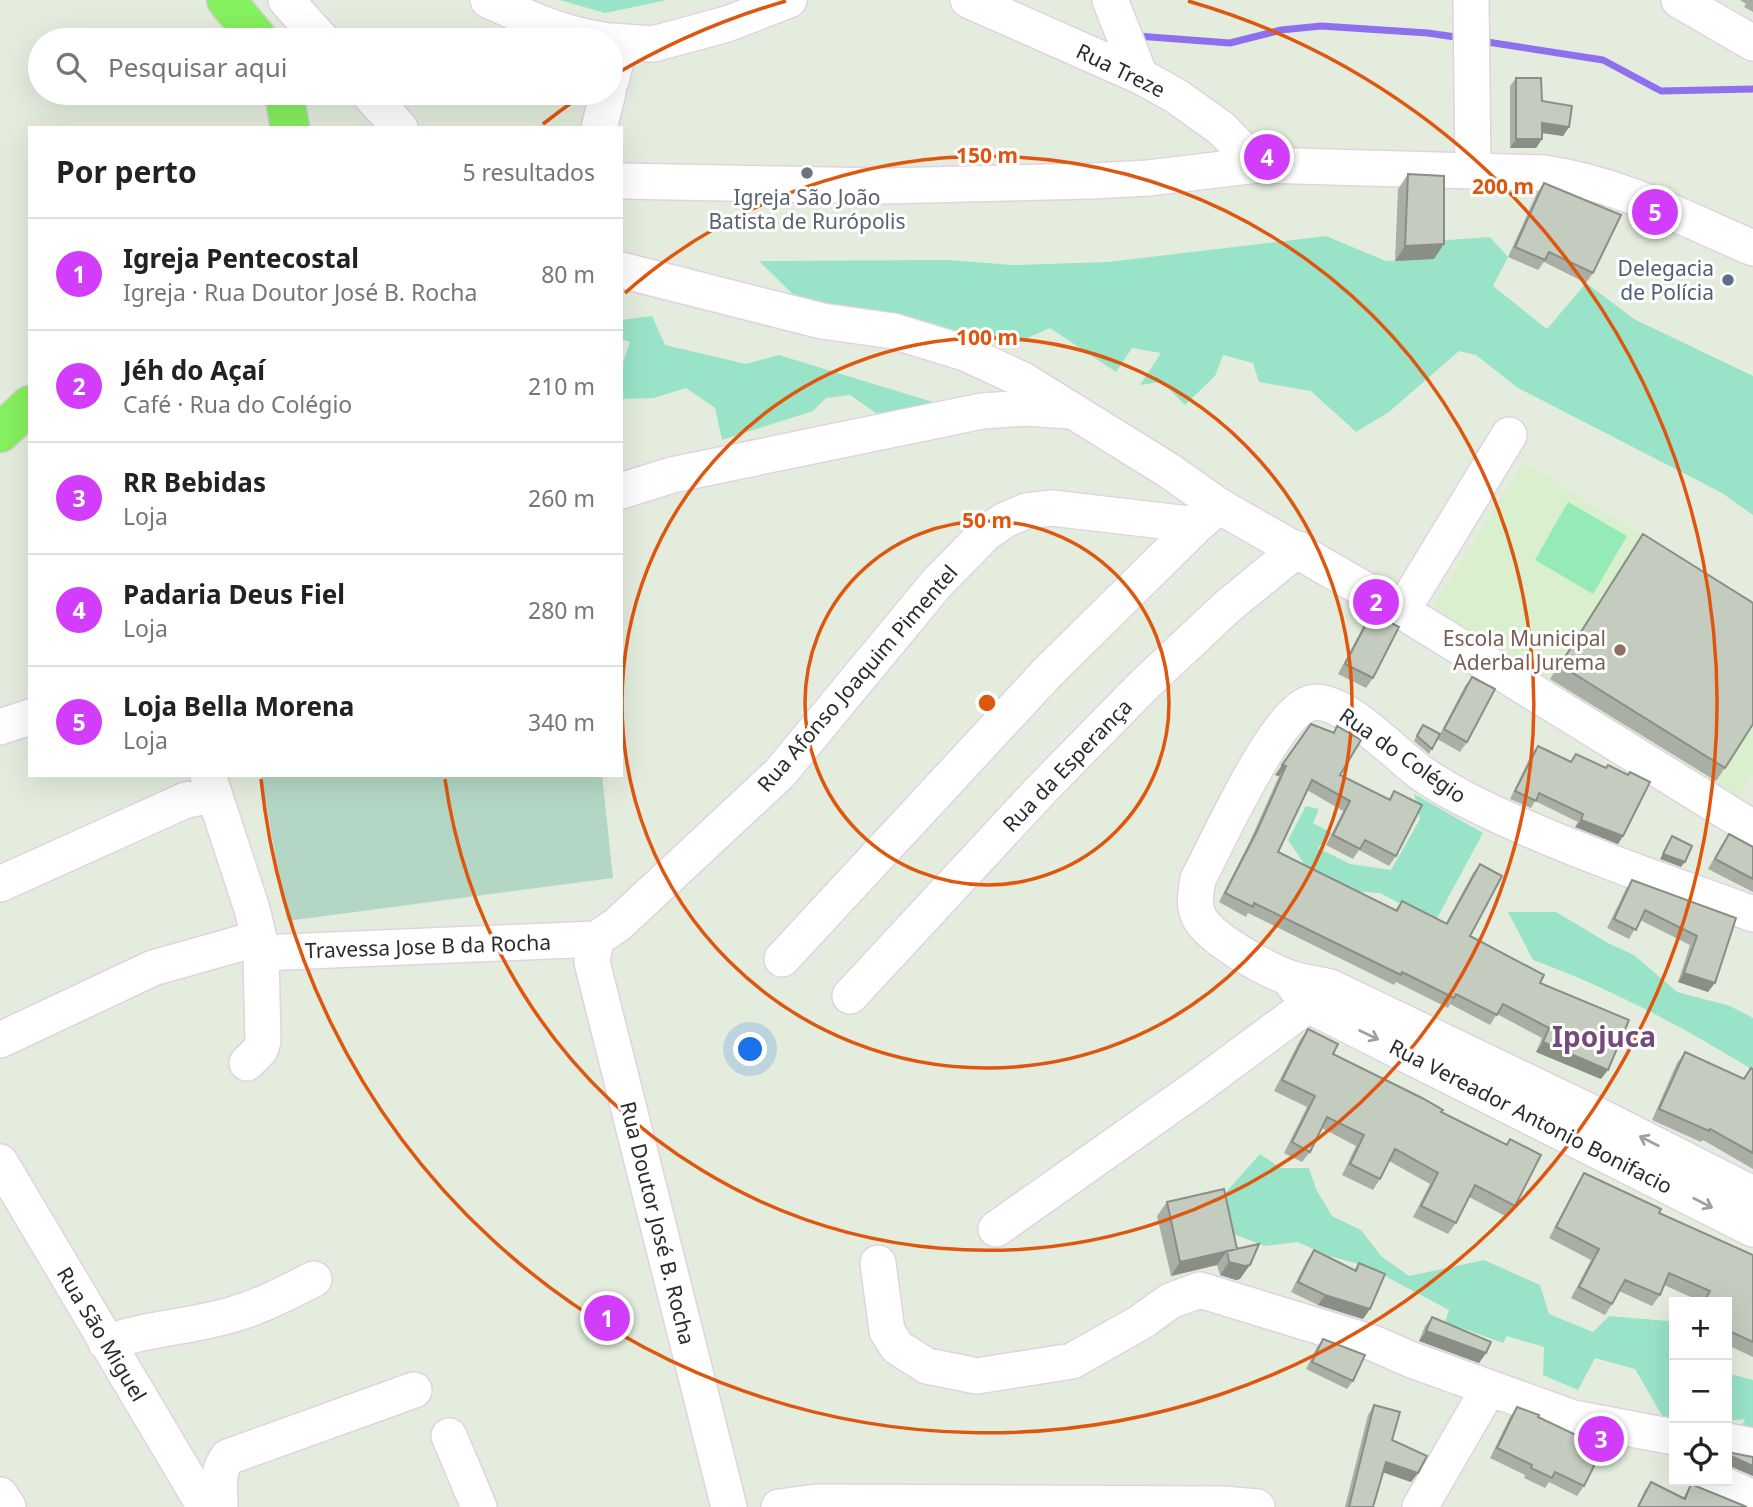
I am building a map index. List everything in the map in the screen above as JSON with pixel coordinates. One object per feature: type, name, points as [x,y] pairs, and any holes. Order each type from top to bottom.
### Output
[{"type":"main road","points":[[226,0],[249,28]]},
{"type":"main road","points":[[286,105],[290,126]]},
{"type":"main road","points":[[0,433],[28,407]]},
{"type":"street","points":[[286,0],[311,28]]},
{"type":"street","points":[[488,0],[554,28]]},
{"type":"street","points":[[623,42],[653,44],[727,24],[789,0]]},
{"type":"street","name":"Rua Treze","points":[[968,0],[1140,76],[1202,113],[1221,128],[1257,165]]},
{"type":"street","points":[[1110,0],[1140,76]]},
{"type":"street","points":[[1679,0],[1753,43]]},
{"type":"street","points":[[1472,26],[1473,171]]},
{"type":"street","points":[[379,105],[398,126]]},
{"type":"street","points":[[600,126],[605,105]]},
{"type":"street","points":[[623,181],[884,186],[1092,181],[1148,178],[1257,165],[1544,173],[1566,176],[1623,192],[1753,248]]},
{"type":"street","points":[[623,271],[822,321],[893,331],[931,341],[965,353],[1023,380],[1168,470],[1208,515],[1298,549],[1753,828]]},
{"type":"street","points":[[623,490],[672,475],[982,411],[1025,408],[1070,411]]},
{"type":"street","points":[[1402,611],[1509,435]]},
{"type":"street","name":"Rua Afonso Joaquim Pimentel","points":[[596,939],[617,925],[780,773],[937,583],[986,533],[1005,520],[1026,511],[1052,508],[1208,515]]},
{"type":"street","points":[[782,959],[1047,673],[1208,515]]},
{"type":"street","name":"Rua da Esperança","points":[[850,996],[1040,791],[1144,685],[1228,606],[1298,549]]},
{"type":"street","name":"Rua do Colégio","points":[[1305,989],[1233,948],[1209,931],[1198,915],[1195,900],[1198,879],[1267,747],[1295,713],[1311,703],[1326,703],[1347,711],[1420,772],[1464,800],[1560,843],[1753,914]]},
{"type":"street","points":[[0,727],[28,718]]},
{"type":"street","points":[[0,884],[186,800],[211,785],[252,909],[260,945],[262,1041],[260,1050],[247,1063]]},
{"type":"street","name":"Travessa Jose B da Rocha","points":[[0,1040],[153,968],[260,945],[596,939]]},
{"type":"street","name":"Rua Doutor José B. Rocha","points":[[596,939],[592,962],[729,1507]]},
{"type":"street","name":"Rua Vereador Antonio Bonifacio","points":[[1305,989],[1330,987],[1603,1118],[1753,1194]]},
{"type":"street","points":[[996,1229],[1196,1088],[1305,989]]},
{"type":"street","name":"Rua Vereador Antonio Bonifacio","points":[[1305,989],[1753,1229]]},
{"type":"street","name":"Rua São Miguel","points":[[0,1162],[205,1507]]},
{"type":"street","points":[[878,1263],[887,1331],[897,1347],[927,1366],[976,1376],[1072,1361],[1141,1322],[1170,1301],[1200,1290],[1373,1343],[1412,1360],[1573,1418],[1669,1461]]},
{"type":"street","points":[[106,1343],[136,1334],[235,1314],[314,1279]]},
{"type":"street","points":[[1420,1507],[1489,1388]]},
{"type":"street","points":[[220,1507],[219,1476],[228,1457],[415,1390]]},
{"type":"street","points":[[1573,1418],[1669,1436]]},
{"type":"street","points":[[449,1436],[476,1506]]},
{"type":"street","points":[[1732,1442],[1753,1446]]},
{"type":"street","points":[[1726,1486],[1753,1498]]},
{"type":"street","points":[[0,1495],[8,1507]]},
{"type":"street","points":[[779,1507],[817,1502],[1222,1504],[1257,1507]]},
{"type":"shaded area","points":[[560,0],[667,0],[605,13]]},
{"type":"shaded area","points":[[1326,236],[1386,261],[1433,259],[1434,241],[1490,237],[1508,257],[1493,286],[1547,329],[1586,283],[1634,319],[1753,376],[1753,515],[1722,493],[1518,388],[1476,355],[1459,351],[1389,412],[1356,432],[1311,391],[1259,382],[1253,363],[1223,355],[1215,376],[1185,405],[1162,382],[1140,385],[1161,353],[1132,348],[1116,372],[1050,328],[1023,340],[959,336],[811,312],[759,261],[949,260],[1012,265],[1108,262]]},
{"type":"shaded area","points":[[652,316],[665,345],[746,364],[779,355],[946,406],[880,416],[850,395],[826,398],[813,411],[722,440],[715,408],[686,388],[654,398],[623,399],[623,361],[630,342],[623,340],[623,320]]},
{"type":"shaded area","name":"Escola Municipal Aderbal Jurema","points":[[1524,462],[1753,604],[1753,775],[1733,806],[1428,615]]},
{"type":"shaded area","points":[[261,777],[602,777],[613,878],[287,921]]},
{"type":"shaded area","points":[[1414,794],[1483,833],[1435,922],[1380,893],[1352,891],[1314,878],[1288,840],[1306,806],[1319,809],[1313,823],[1332,833],[1318,848],[1350,864],[1391,870],[1420,819]]},
{"type":"shaded area","points":[[1508,912],[1556,912],[1634,955],[1677,992],[1730,1006],[1753,1018],[1753,1070],[1646,1009],[1533,960]]},
{"type":"shaded area","points":[[1260,1154],[1281,1168],[1309,1168],[1316,1189],[1332,1216],[1361,1230],[1381,1256],[1409,1276],[1484,1260],[1540,1285],[1549,1314],[1593,1332],[1609,1316],[1668,1321],[1669,1420],[1664,1419],[1635,1369],[1595,1358],[1578,1390],[1543,1375],[1544,1347],[1507,1336],[1503,1343],[1445,1322],[1449,1310],[1368,1267],[1330,1256],[1297,1242],[1265,1246],[1236,1235],[1223,1243],[1214,1202]]},
{"type":"shaded area","points":[[1732,1374],[1753,1380],[1753,1438],[1738,1435],[1745,1419],[1732,1420]]},
{"type":"green space","points":[[1568,502],[1627,536],[1593,594],[1535,560]]},
{"type":"building","points":[[1516,78],[1541,78],[1542,101],[1572,106],[1569,127],[1542,123],[1542,139],[1516,139]]},
{"type":"building","points":[[1408,174],[1444,176],[1444,244],[1405,246]]},
{"type":"building","points":[[1544,183],[1621,215],[1593,273],[1549,252],[1545,260],[1515,247]]},
{"type":"building","points":[[1643,534],[1753,603],[1753,724],[1725,768],[1560,665]]},
{"type":"building","points":[[1372,613],[1399,627],[1373,678],[1345,664]]},
{"type":"building","points":[[1472,677],[1495,689],[1467,742],[1444,729]]},
{"type":"building","points":[[1311,724],[1334,733],[1337,726],[1361,740],[1340,775],[1390,800],[1394,791],[1422,805],[1396,856],[1365,840],[1360,849],[1333,835],[1350,801],[1312,780],[1278,852],[1397,911],[1402,901],[1447,924],[1480,864],[1502,876],[1470,936],[1544,975],[1540,983],[1629,1020],[1608,1070],[1543,1042],[1549,1028],[1503,1004],[1497,1015],[1456,994],[1454,998],[1254,903],[1253,907],[1225,893],[1286,766],[1282,765]]},
{"type":"building","points":[[1423,725],[1440,734],[1432,749],[1417,736]]},
{"type":"building","points":[[1538,746],[1571,762],[1576,754],[1606,768],[1608,765],[1628,775],[1630,772],[1650,782],[1623,836],[1581,820],[1583,814],[1539,793],[1536,801],[1515,791]]},
{"type":"building","points":[[1729,834],[1753,847],[1753,879],[1715,859]]},
{"type":"building","points":[[1672,836],[1692,846],[1685,862],[1663,854]]},
{"type":"building","points":[[1632,880],[1736,918],[1715,983],[1684,973],[1697,936],[1645,910],[1636,930],[1614,919]]},
{"type":"building","points":[[1308,1029],[1338,1044],[1333,1054],[1422,1098],[1443,1110],[1441,1112],[1507,1145],[1510,1139],[1541,1155],[1515,1206],[1475,1185],[1456,1223],[1421,1206],[1438,1173],[1395,1149],[1380,1179],[1350,1164],[1364,1135],[1327,1117],[1310,1152],[1292,1142],[1315,1096],[1282,1080]]},
{"type":"building","points":[[1685,1052],[1744,1079],[1751,1068],[1753,1069],[1753,1153],[1710,1129],[1709,1131],[1659,1109]]},
{"type":"building","points":[[1584,1173],[1661,1209],[1659,1213],[1753,1255],[1753,1342],[1732,1332],[1732,1297],[1707,1297],[1710,1291],[1669,1273],[1660,1295],[1625,1280],[1612,1304],[1579,1287],[1599,1249],[1556,1227]]},
{"type":"building","points":[[1224,1189],[1237,1249],[1180,1262],[1167,1202]]},
{"type":"building","points":[[1259,1244],[1250,1265],[1229,1262],[1227,1251]]},
{"type":"building","points":[[1314,1250],[1356,1271],[1359,1263],[1385,1274],[1370,1309],[1325,1295],[1298,1282]]},
{"type":"building","points":[[1432,1317],[1491,1342],[1486,1353],[1426,1331]]},
{"type":"building","points":[[1323,1339],[1365,1355],[1353,1381],[1312,1362]]},
{"type":"building","points":[[1374,1405],[1400,1412],[1392,1440],[1427,1456],[1418,1473],[1386,1462],[1373,1507],[1349,1507]]},
{"type":"building","points":[[1517,1407],[1539,1415],[1538,1417],[1582,1438],[1585,1432],[1606,1442],[1584,1486],[1555,1472],[1552,1478],[1497,1448]]},
{"type":"building","points":[[1732,1453],[1753,1457],[1753,1466],[1732,1456]]},
{"type":"building","points":[[1651,1482],[1685,1499],[1690,1486],[1696,1486],[1747,1507],[1638,1507]]},
{"type":"waterway","points":[[1137,36],[1230,43],[1281,30],[1321,26],[1462,38]]},
{"type":"waterway","points":[[1481,41],[1603,60],[1661,91],[1753,89]]},
{"type":"place","name":"Padaria Deus Fiel","points":[[1267,157]]},
{"type":"place","name":"Igreja São João Batista de Rurópolis","points":[[807,173]]},
{"type":"place","name":"Loja Bella Morena","points":[[1655,212]]},
{"type":"place","name":"Delegacia de Polícia","points":[[1728,280]]},
{"type":"place","name":"Jéh do Açaí","points":[[1376,602]]},
{"type":"place","name":"Escola Municipal Aderbal Jurema","points":[[1620,650]]},
{"type":"place","name":"Igreja Pentecostal","points":[[607,1318]]},
{"type":"place","name":"RR Bebidas","points":[[1601,1439]]},
{"type":"district","name":"Ipojuca","points":[[1604,1036]]}]
